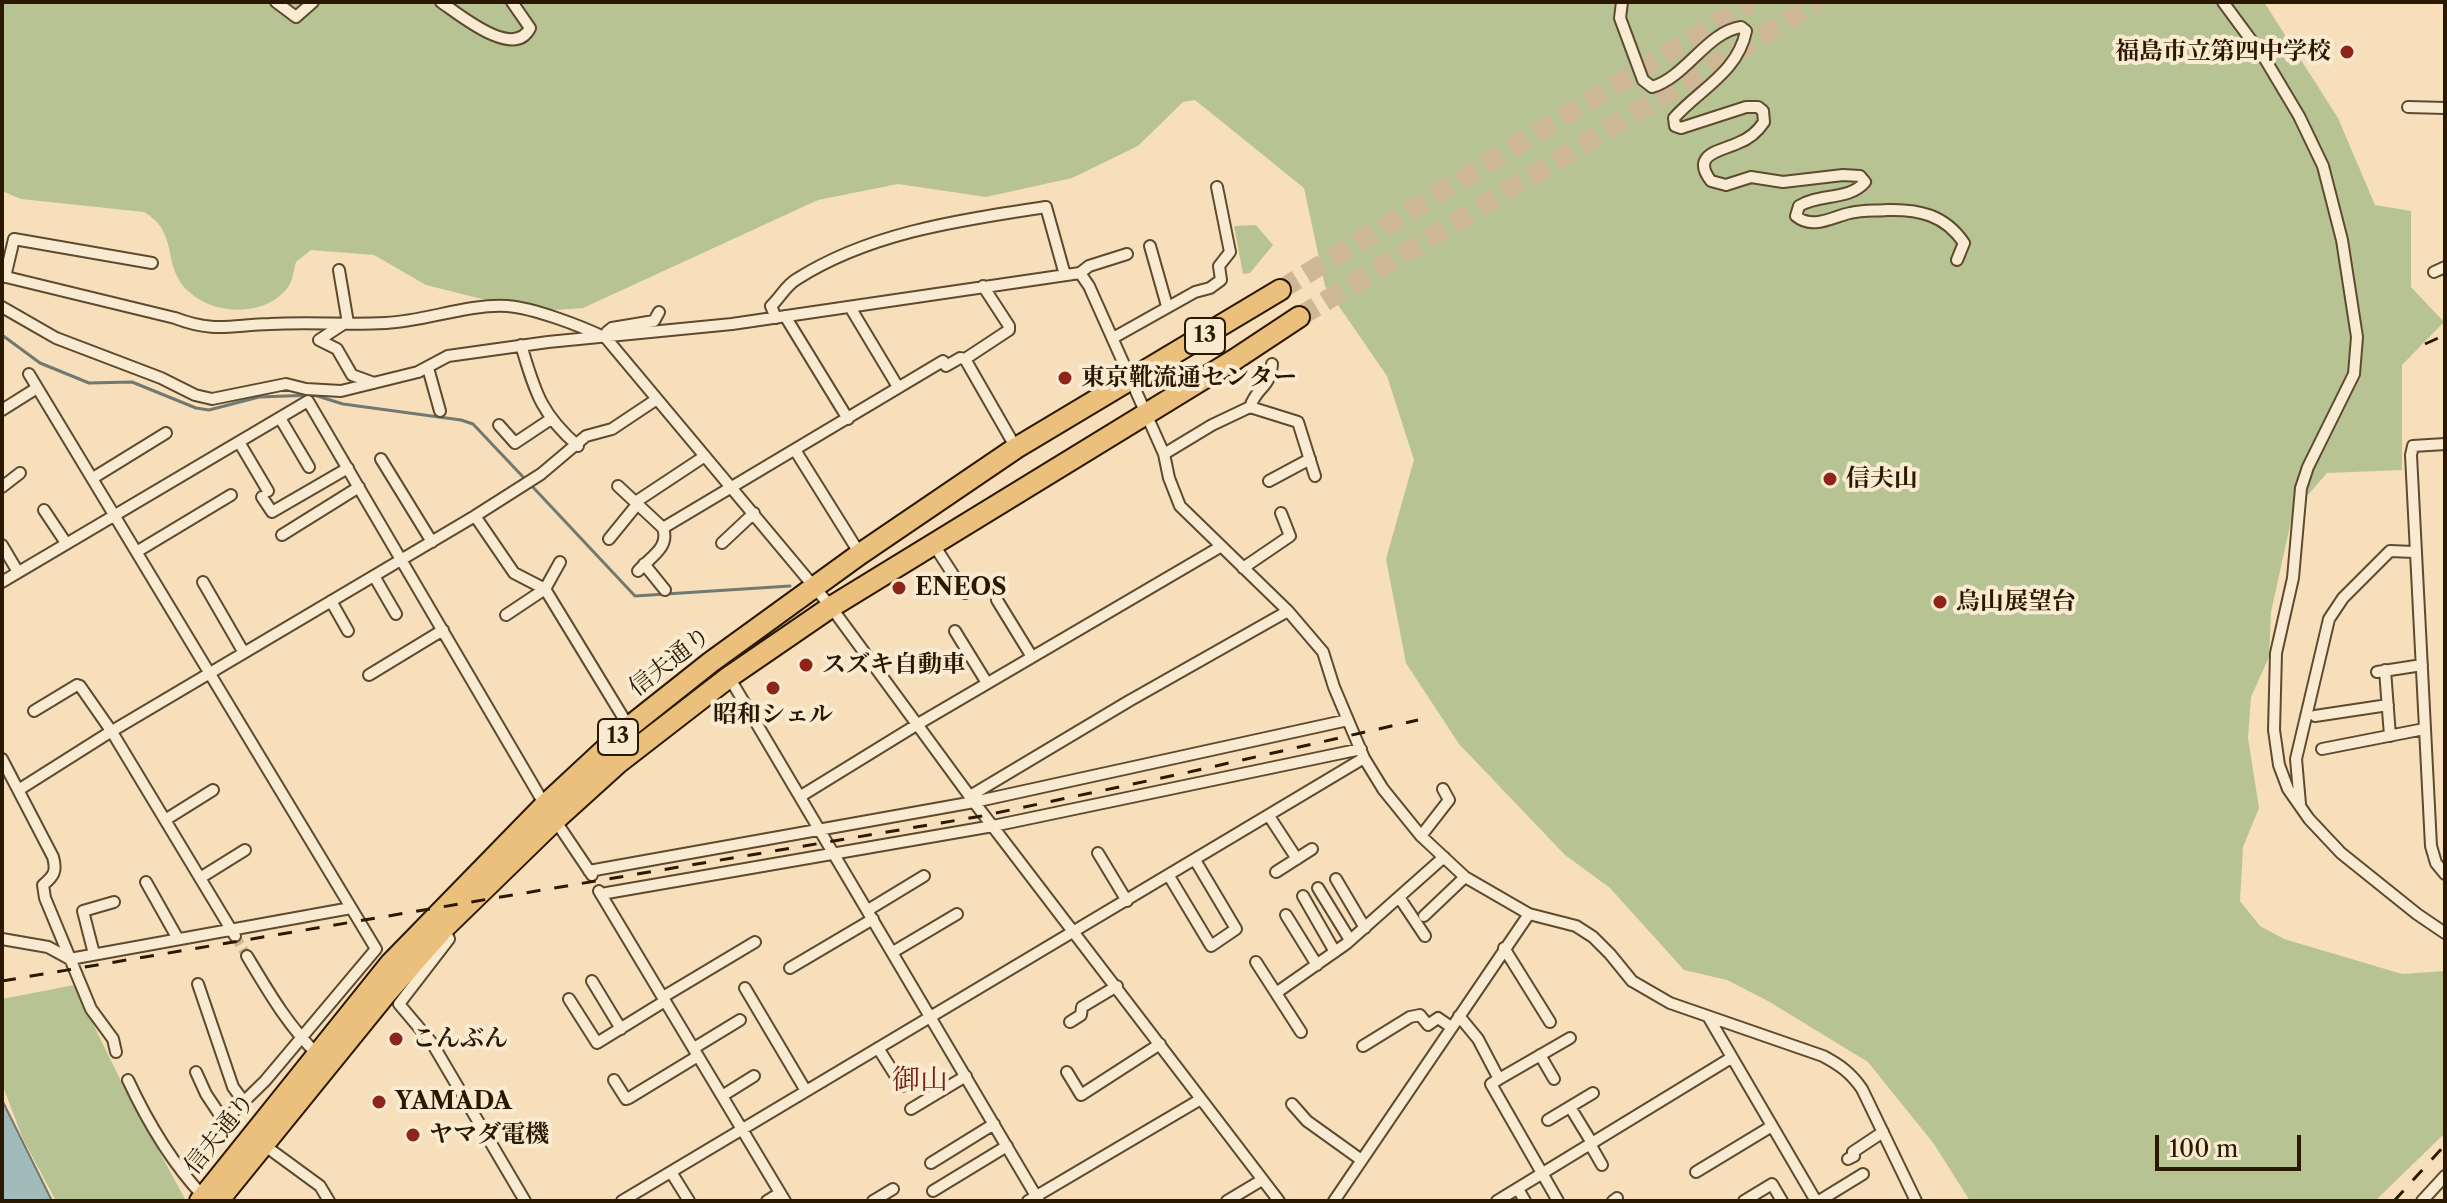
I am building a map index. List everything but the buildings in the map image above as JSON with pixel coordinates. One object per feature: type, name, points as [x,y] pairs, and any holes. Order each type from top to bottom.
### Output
[{"type":"highway","name":"信夫通り","points":[[207,1199],[322,1060],[629,727],[711,662],[860,554],[1016,448],[1280,290]]},
{"type":"highway","name":"信夫通り","points":[[207,1199],[264,1145],[322,1060],[383,957],[550,812],[729,677],[831,607],[1299,317]]},
{"type":"street","points":[[276,2],[296,17],[313,2]]},
{"type":"street","points":[[441,2],[477,26],[511,41],[522,38],[530,28],[512,2]]},
{"type":"street","points":[[1622,2],[1620,18],[1643,80],[1652,87],[1671,80],[1709,45],[1733,29],[1741,27],[1746,31],[1744,42],[1726,71],[1674,118],[1675,126],[1681,128],[1746,107],[1758,107],[1763,111],[1764,122],[1750,137],[1712,152],[1707,157],[1705,171],[1711,181],[1726,185],[1751,177],[1783,182],[1860,176],[1865,182],[1856,191],[1810,200],[1799,206],[1796,216],[1812,223],[1854,212],[1920,211],[1937,217],[1957,233],[1964,243],[1957,260]]},
{"type":"street","points":[[2223,2],[2265,59],[2323,166],[2342,240],[2357,337],[2354,374],[2308,467],[2301,488],[2293,578],[2276,653],[2274,730],[2279,765],[2288,789],[2309,819],[2341,853],[2445,933]]},
{"type":"street","points":[[2408,107],[2445,108]]},
{"type":"street","points":[[1113,338],[1167,306],[1210,288],[1221,280],[1219,266],[1230,252],[1217,187]]},
{"type":"street","points":[[848,419],[771,306],[794,280],[861,247],[947,223],[1046,207],[1065,275]]},
{"type":"street","points":[[152,263],[14,239],[4,276],[175,318],[198,327],[396,322],[509,306],[563,321],[606,338],[831,607],[972,799],[1277,1200]]},
{"type":"street","points":[[1150,246],[1167,306]]},
{"type":"street","points":[[2,307],[56,338],[161,378],[195,395],[212,399],[286,384],[306,389],[341,391],[428,368],[448,356],[521,345],[780,317],[1080,273],[1089,266],[1127,254]]},
{"type":"street","points":[[339,270],[346,323]]},
{"type":"street","points":[[1080,273],[1089,286],[1164,454],[1180,506],[1288,611],[1323,652],[1362,754],[1390,800],[1421,836],[1465,877],[1529,914],[1576,926],[1593,937],[1632,981],[1670,1003],[1823,1056],[1840,1065],[1852,1074],[1862,1089],[1916,1201]]},
{"type":"street","points":[[663,528],[943,361],[946,366],[960,358],[965,359],[1009,330],[983,286]]},
{"type":"street","points":[[850,307],[898,387]]},
{"type":"street","points":[[606,338],[612,328],[654,321],[659,312]]},
{"type":"street","points":[[346,323],[319,340],[337,349],[352,375],[374,383]]},
{"type":"street","points":[[521,345],[537,397],[551,419],[578,446]]},
{"type":"street","points":[[965,359],[1016,448]]},
{"type":"street","points":[[1250,407],[1254,396],[1271,378],[1272,364]]},
{"type":"street","points":[[428,368],[440,411]]},
{"type":"street","points":[[29,374],[383,957],[301,1038],[224,1121],[196,1072]]},
{"type":"street","points":[[2,410],[37,388]]},
{"type":"street","points":[[306,389],[308,401],[550,812],[590,873],[822,831],[1348,720]]},
{"type":"street","points":[[20,789],[475,516],[541,474],[578,446],[586,436],[612,429],[657,399]]},
{"type":"street","points":[[2,582],[308,401]]},
{"type":"street","points":[[1164,454],[1212,425],[1250,407],[1298,422],[1315,476]]},
{"type":"street","points":[[280,418],[309,467]]},
{"type":"street","points":[[499,425],[515,443],[551,419]]},
{"type":"street","points":[[93,478],[166,433]]},
{"type":"street","points":[[239,442],[272,512],[348,468]]},
{"type":"street","points":[[2445,444],[2413,446],[2411,455],[2431,846],[2436,863],[2445,874]]},
{"type":"street","points":[[795,450],[860,554]]},
{"type":"street","points":[[609,539],[637,501],[705,456]]},
{"type":"street","points":[[381,459],[432,542]]},
{"type":"street","points":[[1269,481],[1310,459]]},
{"type":"street","points":[[2,487],[20,473]]},
{"type":"street","points":[[618,486],[663,528],[665,543],[641,567],[665,590]]},
{"type":"street","points":[[282,535],[359,487]]},
{"type":"street","points":[[138,551],[231,495]]},
{"type":"street","points":[[44,510],[66,543]]},
{"type":"street","points":[[722,543],[754,513]]},
{"type":"street","points":[[1243,568],[1290,536],[1281,513]]},
{"type":"street","points":[[475,516],[514,573],[545,589],[629,727]]},
{"type":"street","points":[[2,545],[18,572]]},
{"type":"street","points":[[934,545],[965,593]]},
{"type":"street","points":[[801,796],[1220,547]]},
{"type":"street","points":[[2300,805],[2296,759],[2329,619],[2343,598],[2390,551],[2414,552]]},
{"type":"street","points":[[506,615],[545,589],[560,562]]},
{"type":"street","points":[[374,576],[396,614]]},
{"type":"street","points":[[203,582],[244,653]]},
{"type":"street","points":[[997,600],[1032,657]]},
{"type":"street","points":[[331,601],[348,631]]},
{"type":"street","points":[[972,799],[1129,701],[1288,611]]},
{"type":"street","points":[[369,675],[443,630]]},
{"type":"street","points":[[955,631],[987,683]]},
{"type":"street","points":[[2390,736],[2381,671],[2422,665]]},
{"type":"street","points":[[729,677],[966,1076],[1035,1199],[1201,1099]]},
{"type":"street","points":[[34,711],[77,685],[94,703],[233,932]]},
{"type":"street","points":[[2315,716],[2388,705]]},
{"type":"street","points":[[2322,749],[2424,729]]},
{"type":"street","points":[[622,1201],[1269,816],[1362,754]]},
{"type":"street","points":[[767,1201],[782,1197],[600,891],[993,826],[1362,754]]},
{"type":"street","points":[[2,759],[53,857],[55,872],[43,889],[91,1009],[113,1039],[116,1052]]},
{"type":"street","points":[[1421,836],[1449,800],[1443,789]]},
{"type":"street","points":[[165,820],[213,790]]},
{"type":"street","points":[[1269,816],[1297,859]]},
{"type":"street","points":[[1276,872],[1312,849]]},
{"type":"street","points":[[200,878],[245,850]]},
{"type":"street","points":[[1098,853],[1127,901]]},
{"type":"street","points":[[1276,993],[1365,928],[1444,857]]},
{"type":"street","points":[[1169,876],[1211,946],[1236,929],[1195,860]]},
{"type":"street","points":[[790,968],[924,876]]},
{"type":"street","points":[[1424,916],[1465,877]]},
{"type":"street","points":[[1336,879],[1365,928]]},
{"type":"street","points":[[146,882],[178,939]]},
{"type":"street","points":[[1318,888],[1350,940]]},
{"type":"street","points":[[1303,896],[1335,952]]},
{"type":"street","points":[[1399,897],[1425,936]]},
{"type":"street","points":[[94,954],[83,911],[114,902]]},
{"type":"street","points":[[2,939],[48,947],[70,959],[233,932],[351,908]]},
{"type":"street","points":[[893,952],[957,914]]},
{"type":"street","points":[[1334,1201],[1529,914]]},
{"type":"street","points":[[1286,915],[1317,965]]},
{"type":"street","points":[[444,928],[449,939],[399,1004],[432,1043],[525,1201]]},
{"type":"street","points":[[569,999],[597,1043],[755,942]]},
{"type":"street","points":[[1504,948],[1550,1022]]},
{"type":"street","points":[[247,956],[275,1004],[322,1060]]},
{"type":"street","points":[[1256,962],[1301,1032]]},
{"type":"street","points":[[592,981],[621,1029]]},
{"type":"street","points":[[198,984],[233,1087],[244,1102]]},
{"type":"street","points":[[1070,1022],[1081,1015],[1082,1007],[1117,986]]},
{"type":"street","points":[[745,988],[806,1091]]},
{"type":"street","points":[[1363,1046],[1410,1017],[1420,1015],[1428,1025],[1438,1018],[1451,1027]]},
{"type":"street","points":[[1459,1016],[1478,1039],[1499,1079]]},
{"type":"street","points":[[1709,1018],[1818,1201],[1863,1174]]},
{"type":"street","points":[[614,1080],[626,1099],[629,1098],[740,1020]]},
{"type":"street","points":[[1558,1201],[1491,1084],[1570,1038]]},
{"type":"street","points":[[1067,1072],[1081,1095],[1160,1044]]},
{"type":"street","points":[[878,1048],[902,1086]]},
{"type":"street","points":[[1540,1055],[1554,1079]]},
{"type":"street","points":[[1497,1201],[1731,1058]]},
{"type":"street","points":[[722,1096],[754,1076]]},
{"type":"street","points":[[911,1109],[966,1076]]},
{"type":"street","points":[[128,1080],[157,1136],[181,1172],[207,1199]]},
{"type":"street","points":[[1548,1120],[1593,1093]]},
{"type":"street","points":[[1292,1104],[1307,1121],[1360,1159]]},
{"type":"street","points":[[1570,1107],[1602,1165]]},
{"type":"street","points":[[931,1163],[994,1124]]},
{"type":"street","points":[[1696,1172],[1772,1126]]},
{"type":"street","points":[[1848,1159],[1854,1156],[1853,1152],[1883,1132]]},
{"type":"street","points":[[264,1145],[320,1186],[329,1201]]},
{"type":"street","points":[[933,1191],[1007,1146]]},
{"type":"street","points":[[671,1172],[689,1201]]},
{"type":"street","points":[[2422,1201],[2445,1176]]},
{"type":"street","points":[[1227,1201],[1262,1180]]},
{"type":"street","points":[[1744,1201],[1772,1184],[1782,1201]]},
{"type":"street","points":[[873,1201],[893,1189]]},
{"type":"street","points":[[1518,1189],[1525,1201]]},
{"type":"green space","points":[[2,2],[2264,2],[2338,118],[2375,205],[2411,211],[2411,287],[2444,322],[2402,365],[2402,470],[2327,473],[2293,512],[2271,612],[2269,657],[2251,697],[2248,738],[2259,808],[2243,847],[2240,901],[2260,926],[2284,939],[2402,974],[2445,971],[2445,1133],[2375,1201],[1970,1201],[1934,1144],[1868,1062],[1768,1001],[1727,980],[1684,970],[1610,888],[1565,855],[1459,744],[1406,663],[1386,559],[1414,460],[1387,376],[1325,286],[1304,188],[1195,100],[1183,102],[1138,146],[1072,178],[986,197],[898,184],[818,200],[583,308],[556,310],[482,299],[426,285],[374,255],[311,250],[296,262],[285,291],[263,305],[237,310],[210,305],[188,291],[175,271],[162,230],[144,212],[21,199],[2,191]]},
{"type":"green space","points":[[1256,225],[1273,245],[1250,273],[1243,274],[1234,226]]},
{"type":"green space","points":[[74,985],[121,1081],[185,1199],[183,1201],[56,1201],[23,1139],[2,1084],[2,999]]},
{"type":"water","points":[[2,1100],[52,1201],[2,1201]]},
{"type":"waterway","points":[[2,335],[40,363],[89,383],[132,382],[196,408],[209,410],[259,397],[314,395],[343,404],[461,420],[473,424],[525,479]]},
{"type":"waterway","points":[[530,484],[635,596],[790,586]]},
{"type":"tunnel","points":[[1280,290],[1751,2]]},
{"type":"tunnel","points":[[1299,317],[1818,2]]},
{"type":"tunnel","points":[[235,936],[247,956]]},
{"type":"railway","points":[[2425,344],[2445,335]]},
{"type":"railway","points":[[2,981],[982,816],[1418,720]]},
{"type":"railway","points":[[2394,1201],[2445,1145]]},
{"type":"place","name":"福島市立第四中学校","points":[[2347,52]]},
{"type":"place","name":"東京靴流通センター","points":[[1065,378]]},
{"type":"place","name":"信夫山","points":[[1830,479]]},
{"type":"place","name":"ENEOS","points":[[899,588]]},
{"type":"place","name":"烏山展望台","points":[[1940,602]]},
{"type":"place","name":"スズキ自動車","points":[[806,665]]},
{"type":"place","name":"昭和シェル","points":[[773,688]]},
{"type":"place","name":"こんぶん","points":[[396,1039]]},
{"type":"place","name":"YAMADA","points":[[379,1102]]},
{"type":"place","name":"ヤマダ電機","points":[[413,1135]]},
{"type":"district","name":"御山","points":[[920,1081]]}]
